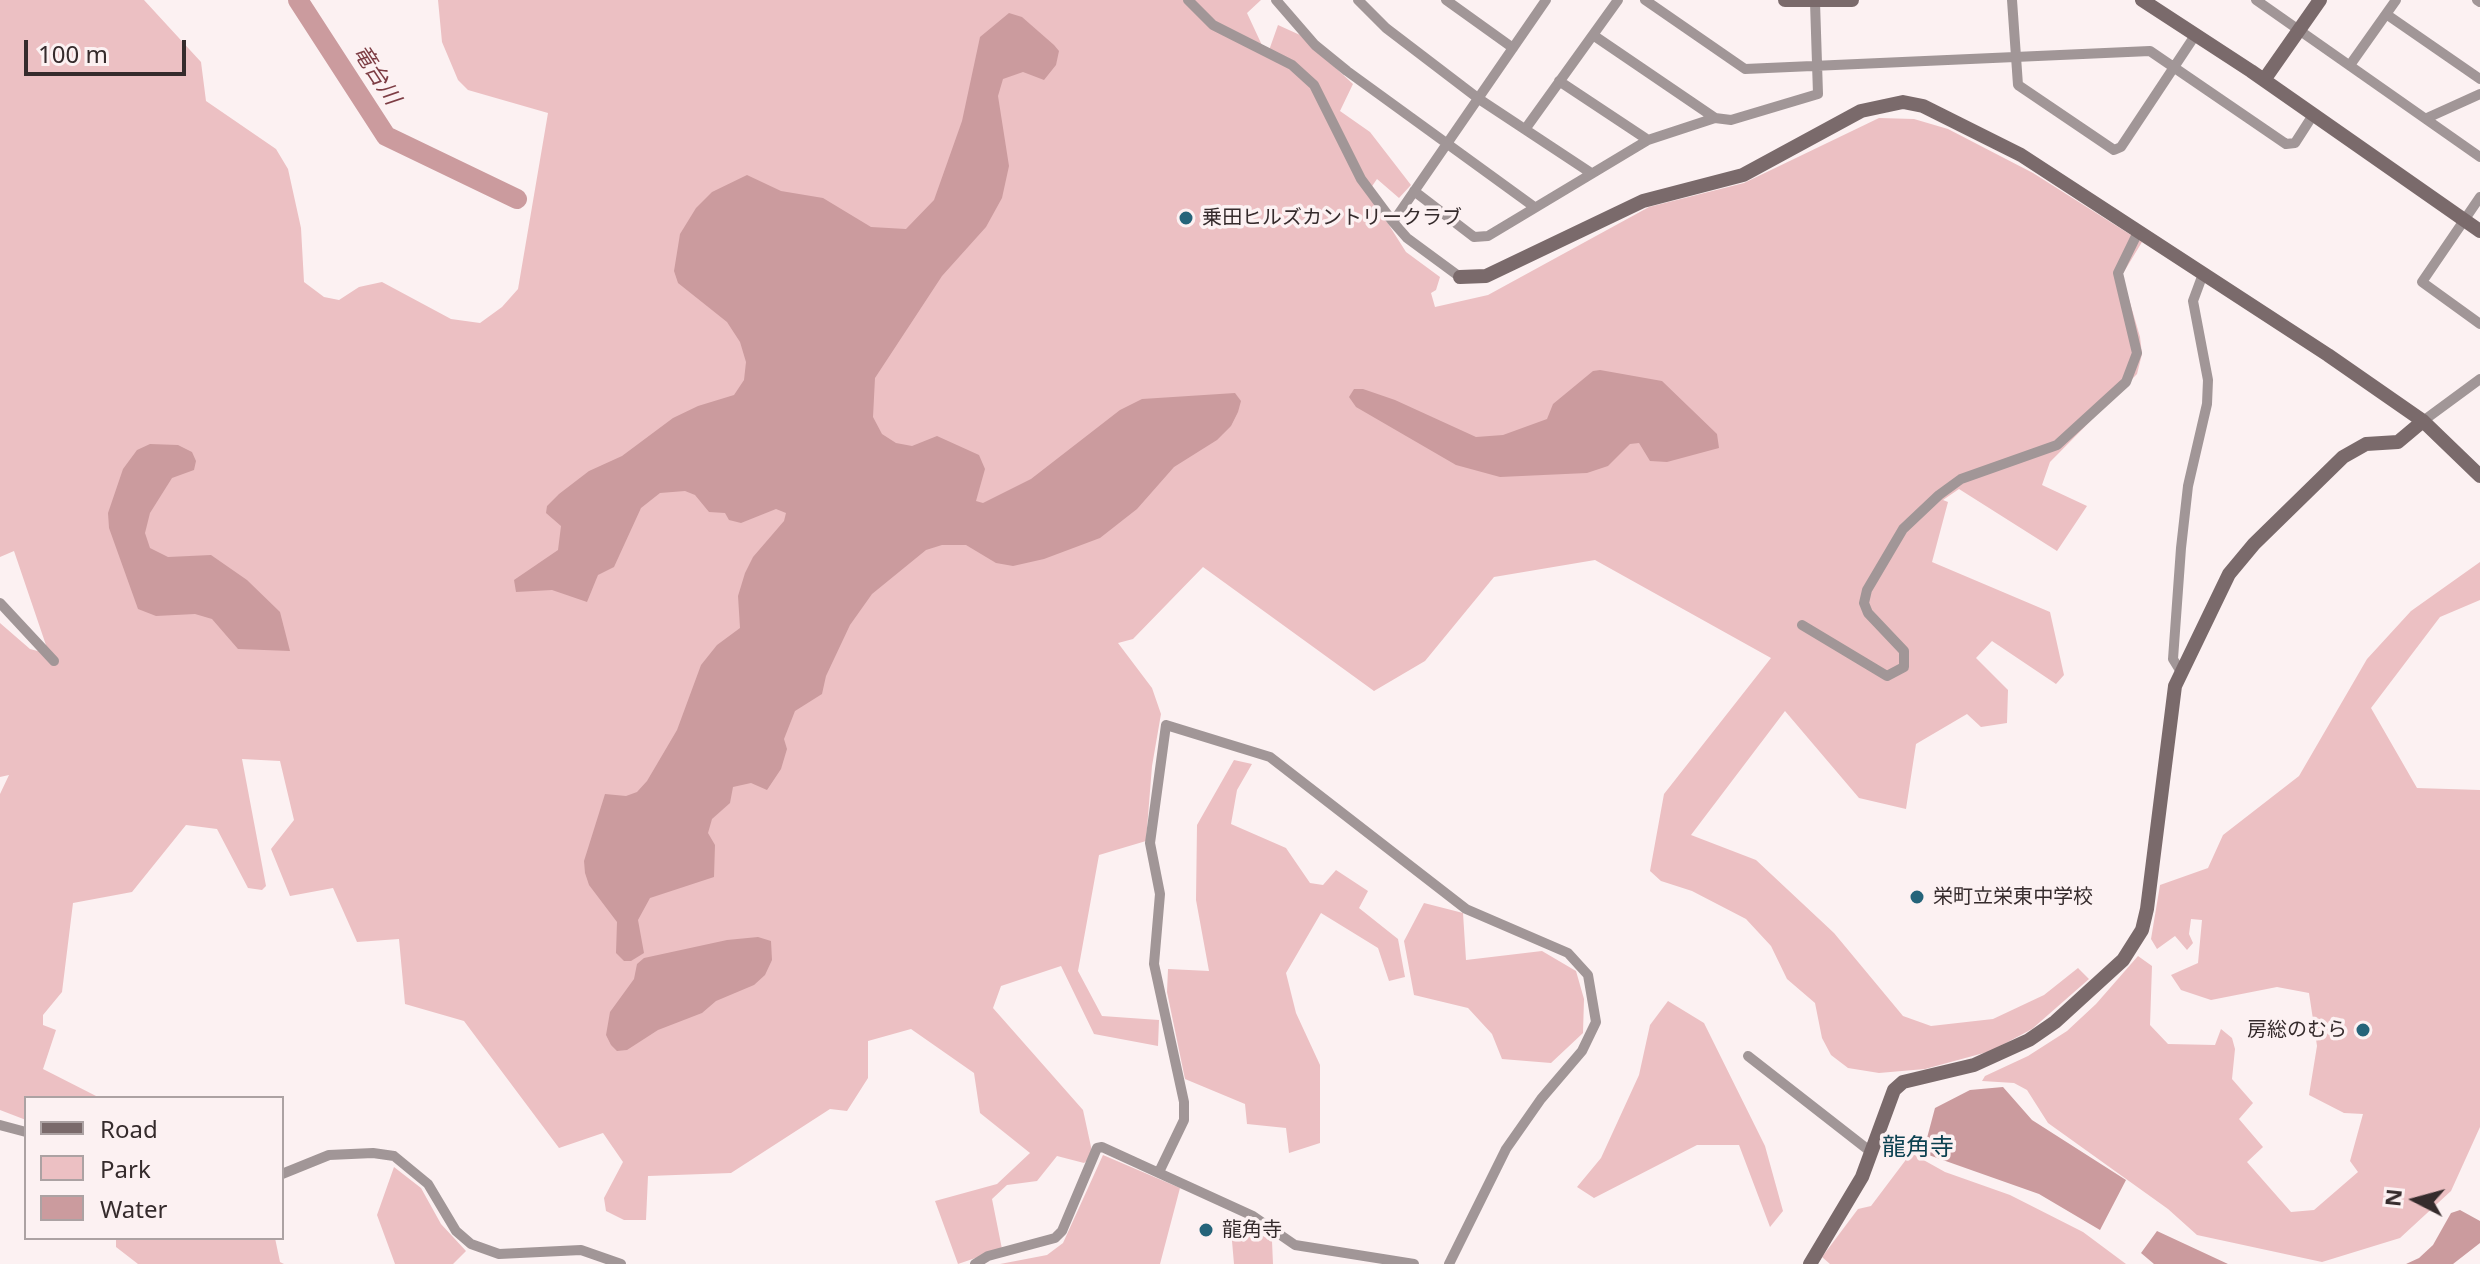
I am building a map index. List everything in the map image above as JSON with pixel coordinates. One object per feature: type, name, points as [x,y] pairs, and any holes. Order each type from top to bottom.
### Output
[{"type":"street","points":[[1188,0],[1213,25],[1292,65],[1314,85],[1361,179],[1393,222],[1407,238],[1460,277],[1486,276],[1643,201],[1743,175],[1861,111],[1903,102],[1923,106],[2021,155],[2423,421],[2480,476]]},
{"type":"street","points":[[1276,0],[1315,45],[1533,206]]},
{"type":"street","points":[[1358,0],[1386,28],[1479,99],[1591,173]]},
{"type":"street","points":[[1446,0],[1513,48]]},
{"type":"street","points":[[1393,222],[1545,0]]},
{"type":"street","points":[[1526,128],[1618,0]]},
{"type":"street","points":[[1645,0],[1740,67],[2150,51],[2286,144],[2295,143],[2313,115]]},
{"type":"street","points":[[1785,0],[1852,0]]},
{"type":"street","points":[[2012,0],[2015,78],[2021,88],[2114,150],[2121,147],[2196,34]]},
{"type":"street","points":[[2142,0],[2264,80],[2480,231]]},
{"type":"street","points":[[2256,0],[2480,157]]},
{"type":"street","points":[[2264,80],[2320,0]]},
{"type":"street","points":[[2350,65],[2396,0]]},
{"type":"street","points":[[1414,191],[1474,237],[1488,236],[1533,206],[1648,140],[1715,118],[1731,120],[1818,94],[1815,2]]},
{"type":"street","points":[[2386,14],[2480,79]]},
{"type":"street","points":[[1593,35],[1715,118]]},
{"type":"street","points":[[1559,81],[1648,140]]},
{"type":"street","points":[[2427,118],[2480,94]]},
{"type":"street","points":[[2480,197],[2422,282],[2480,324]]},
{"type":"street","points":[[1802,625],[1887,676],[1904,667],[1904,651],[1868,613],[1864,603],[1867,590],[1903,529],[1939,495],[1961,479],[2057,445],[2126,382],[2137,353],[2118,273],[2138,232]]},
{"type":"street","points":[[2181,672],[2173,659],[2181,548],[2188,486],[2207,404],[2208,380],[2193,301],[2203,274]]},
{"type":"street","points":[[1810,1264],[1862,1177],[1888,1099],[1903,1082],[1974,1065],[2029,1040],[2055,1022],[2123,960],[2142,930],[2169,715],[2181,672],[2229,574],[2254,544],[2357,447],[2398,442],[2480,379]]},
{"type":"street","points":[[0,603],[54,661]]},
{"type":"street","points":[[1159,1172],[1184,1120],[1184,1102],[1154,964],[1160,894],[1150,843],[1166,725],[1270,757],[1466,909],[1568,953],[1588,975],[1596,1022],[1582,1051],[1541,1099],[1506,1149],[1449,1264]]},
{"type":"street","points":[[1748,1056],[1871,1152]]},
{"type":"street","points":[[0,1125],[24,1131]]},
{"type":"street","points":[[975,1264],[988,1256],[1055,1238],[1062,1231],[1097,1148],[1102,1147],[1253,1216],[1295,1245],[1414,1264]]},
{"type":"street","points":[[284,1173],[329,1155],[350,1152],[394,1156],[428,1184],[456,1231],[471,1244],[499,1254],[581,1250],[621,1264]]},
{"type":"green space","name":"乗田ヒルズカントリークラブ","points":[[0,0],[144,0],[201,62],[206,101],[276,149],[288,169],[301,228],[304,282],[324,297],[339,300],[359,287],[382,282],[451,319],[480,323],[502,307],[518,289],[548,113],[468,90],[458,80],[442,42],[438,0],[1261,0],[1247,13],[1267,56],[1278,25],[1300,35],[1353,84],[1340,111],[1370,132],[1411,185],[1399,198],[1377,179],[1368,192],[1406,252],[1440,277],[1436,290],[1431,293],[1435,307],[1488,295],[1649,207],[1744,183],[1879,118],[1914,119],[1948,129],[2033,173],[2142,242],[2122,275],[2140,337],[2142,354],[2137,374],[2050,462],[2042,485],[2087,506],[2057,551],[1959,489],[1943,500],[1948,502],[1932,562],[2050,612],[2064,675],[2056,684],[1992,641],[1976,658],[2008,690],[2007,723],[1981,727],[1967,714],[1916,744],[1906,809],[1859,798],[1785,711],[1691,835],[1756,860],[1834,933],[1903,1016],[1931,1026],[1993,1019],[2044,995],[2078,968],[2089,979],[2032,1029],[1991,1051],[1925,1069],[1879,1073],[1848,1068],[1831,1055],[1822,1038],[1815,1003],[1787,979],[1771,946],[1746,919],[1692,891],[1661,881],[1650,871],[1664,794],[1771,658],[1595,560],[1494,577],[1425,661],[1374,691],[1203,567],[1133,639],[1118,643],[1152,688],[1161,714],[1152,766],[1146,841],[1099,855],[1078,971],[1102,1016],[1159,1020],[1158,1046],[1094,1034],[1061,966],[1001,986],[993,1008],[1083,1110],[1093,1156],[1084,1163],[1057,1156],[1037,1181],[1007,1185],[992,1199],[1002,1249],[958,1264],[935,1201],[997,1184],[1030,1153],[980,1113],[974,1073],[911,1029],[868,1041],[868,1078],[847,1111],[830,1109],[731,1173],[648,1176],[646,1220],[624,1220],[606,1211],[604,1198],[623,1162],[603,1133],[559,1148],[464,1021],[405,1004],[399,939],[357,942],[333,888],[290,896],[271,849],[294,820],[280,761],[242,759],[266,886],[262,890],[248,888],[217,829],[186,825],[132,892],[73,903],[62,992],[43,1015],[43,1025],[56,1030],[43,1069],[96,1096],[24,1096],[24,1119],[0,1110],[0,794],[9,775],[0,777],[0,623],[30,649],[49,654],[14,551],[0,557]]},
{"type":"green space","points":[[2480,562],[2480,600],[2440,617],[2371,708],[2417,788],[2480,790],[2480,1127],[2451,1191],[2400,1238],[2322,1262],[2197,1235],[2168,1209],[2048,1123],[2027,1090],[2014,1083],[1982,1081],[1985,1076],[2028,1056],[2067,1031],[2096,1004],[2138,956],[2152,966],[2150,1025],[2168,1044],[2215,1045],[2221,1029],[2232,1038],[2235,1049],[2232,1079],[2253,1103],[2239,1119],[2263,1147],[2247,1162],[2291,1212],[2314,1210],[2358,1172],[2350,1161],[2363,1114],[2344,1113],[2309,1095],[2317,1046],[2309,993],[2277,987],[2211,1000],[2181,990],[2171,975],[2198,963],[2202,920],[2191,919],[2189,934],[2193,943],[2187,950],[2175,936],[2157,949],[2151,939],[2160,885],[2208,868],[2223,835],[2299,776],[2367,659],[2411,611]]},
{"type":"green space","points":[[1234,760],[1252,764],[1237,790],[1231,824],[1286,848],[1310,883],[1323,885],[1336,870],[1368,891],[1359,908],[1398,939],[1405,977],[1389,981],[1378,948],[1321,913],[1286,973],[1296,1013],[1320,1065],[1320,1143],[1289,1153],[1286,1128],[1247,1124],[1245,1104],[1185,1079],[1167,992],[1168,969],[1209,971],[1196,900],[1197,825]]},
{"type":"green space","points":[[1424,903],[1463,913],[1466,960],[1542,951],[1576,971],[1584,999],[1583,1033],[1551,1063],[1502,1059],[1492,1034],[1468,1008],[1414,995],[1404,941]]},
{"type":"green space","points":[[1668,1001],[1704,1023],[1765,1146],[1783,1211],[1770,1227],[1739,1145],[1697,1145],[1594,1198],[1577,1187],[1601,1158],[1639,1075],[1650,1025]]},
{"type":"green space","points":[[1911,1153],[1945,1172],[2010,1195],[2083,1232],[2126,1264],[1830,1264],[1822,1257],[1858,1209],[1871,1206]]},
{"type":"green space","points":[[1103,1155],[1180,1188],[1160,1264],[1000,1264],[1047,1255],[1063,1243]]},
{"type":"green space","points":[[394,1167],[421,1188],[441,1224],[466,1251],[453,1264],[395,1264],[377,1215]]},
{"type":"green space","points":[[1230,1218],[1272,1241],[1273,1264],[1234,1264]]},
{"type":"green space","points":[[116,1240],[275,1240],[280,1262],[284,1264],[138,1264],[116,1247]]},
{"type":"water","points":[[1009,13],[1022,17],[1054,45],[1059,51],[1056,65],[1044,80],[1023,72],[1003,79],[998,96],[1009,166],[1002,198],[986,227],[942,276],[875,378],[873,417],[882,434],[896,443],[912,446],[937,436],[979,455],[985,469],[976,501],[983,503],[1031,479],[1120,410],[1142,399],[1235,393],[1241,401],[1238,412],[1231,426],[1217,440],[1174,467],[1137,509],[1100,538],[1044,559],[1013,566],[996,563],[966,545],[942,545],[926,550],[872,594],[850,625],[826,676],[822,694],[795,711],[784,739],[787,749],[781,769],[767,790],[751,783],[733,787],[730,803],[712,819],[708,833],[715,845],[714,877],[650,898],[638,920],[644,953],[631,961],[624,961],[616,953],[617,922],[589,885],[585,873],[584,861],[605,794],[626,796],[637,792],[647,781],[677,730],[701,665],[717,645],[740,628],[738,596],[745,573],[753,557],[784,521],[786,513],[776,509],[741,523],[729,520],[725,513],[709,512],[695,495],[685,491],[660,493],[641,508],[614,567],[598,575],[587,602],[552,590],[516,592],[514,580],[558,550],[561,526],[546,513],[547,506],[559,494],[589,471],[622,456],[673,418],[698,406],[734,395],[744,380],[746,362],[740,342],[727,322],[678,283],[674,271],[680,234],[696,208],[712,192],[747,175],[781,191],[823,198],[871,227],[906,229],[934,200],[962,121],[980,37]]},
{"type":"water","points":[[1593,371],[1662,381],[1717,434],[1719,448],[1667,462],[1650,461],[1639,443],[1630,444],[1608,466],[1587,473],[1500,477],[1456,465],[1356,407],[1349,397],[1354,389],[1363,389],[1476,437],[1503,435],[1547,419],[1553,404]]},
{"type":"water","points":[[150,444],[178,445],[192,452],[196,461],[194,470],[172,478],[150,513],[145,533],[150,548],[168,557],[211,555],[247,580],[280,612],[290,651],[238,649],[212,619],[195,614],[156,616],[138,609],[109,528],[108,513],[123,469],[137,450]]},
{"type":"water","points":[[758,937],[771,941],[772,960],[765,975],[754,985],[716,1001],[702,1013],[658,1030],[627,1050],[617,1051],[611,1045],[606,1035],[610,1012],[634,979],[637,964],[644,958],[727,940]]},
{"type":"water","points":[[2003,1087],[2032,1120],[2126,1180],[2100,1230],[2039,1194],[1923,1153],[1935,1108],[1970,1090]]},
{"type":"water","points":[[2460,1210],[2480,1221],[2480,1243],[2453,1264],[2406,1264],[2419,1258],[2433,1245],[2451,1213]]},
{"type":"water","points":[[2157,1231],[2228,1264],[2154,1264],[2141,1253]]},
{"type":"waterway","name":"竜台川","points":[[298,0],[386,136],[517,199]]},
{"type":"place","name":"乗田ヒルズカントリークラブ","points":[[1186,218]]},
{"type":"place","name":"栄町立栄東中学校","points":[[1917,897]]},
{"type":"place","name":"房総のむら","points":[[2363,1030]]},
{"type":"place","name":"龍角寺","points":[[1206,1230]]},
{"type":"district","name":"龍角寺","points":[[1918,1148]]}]
